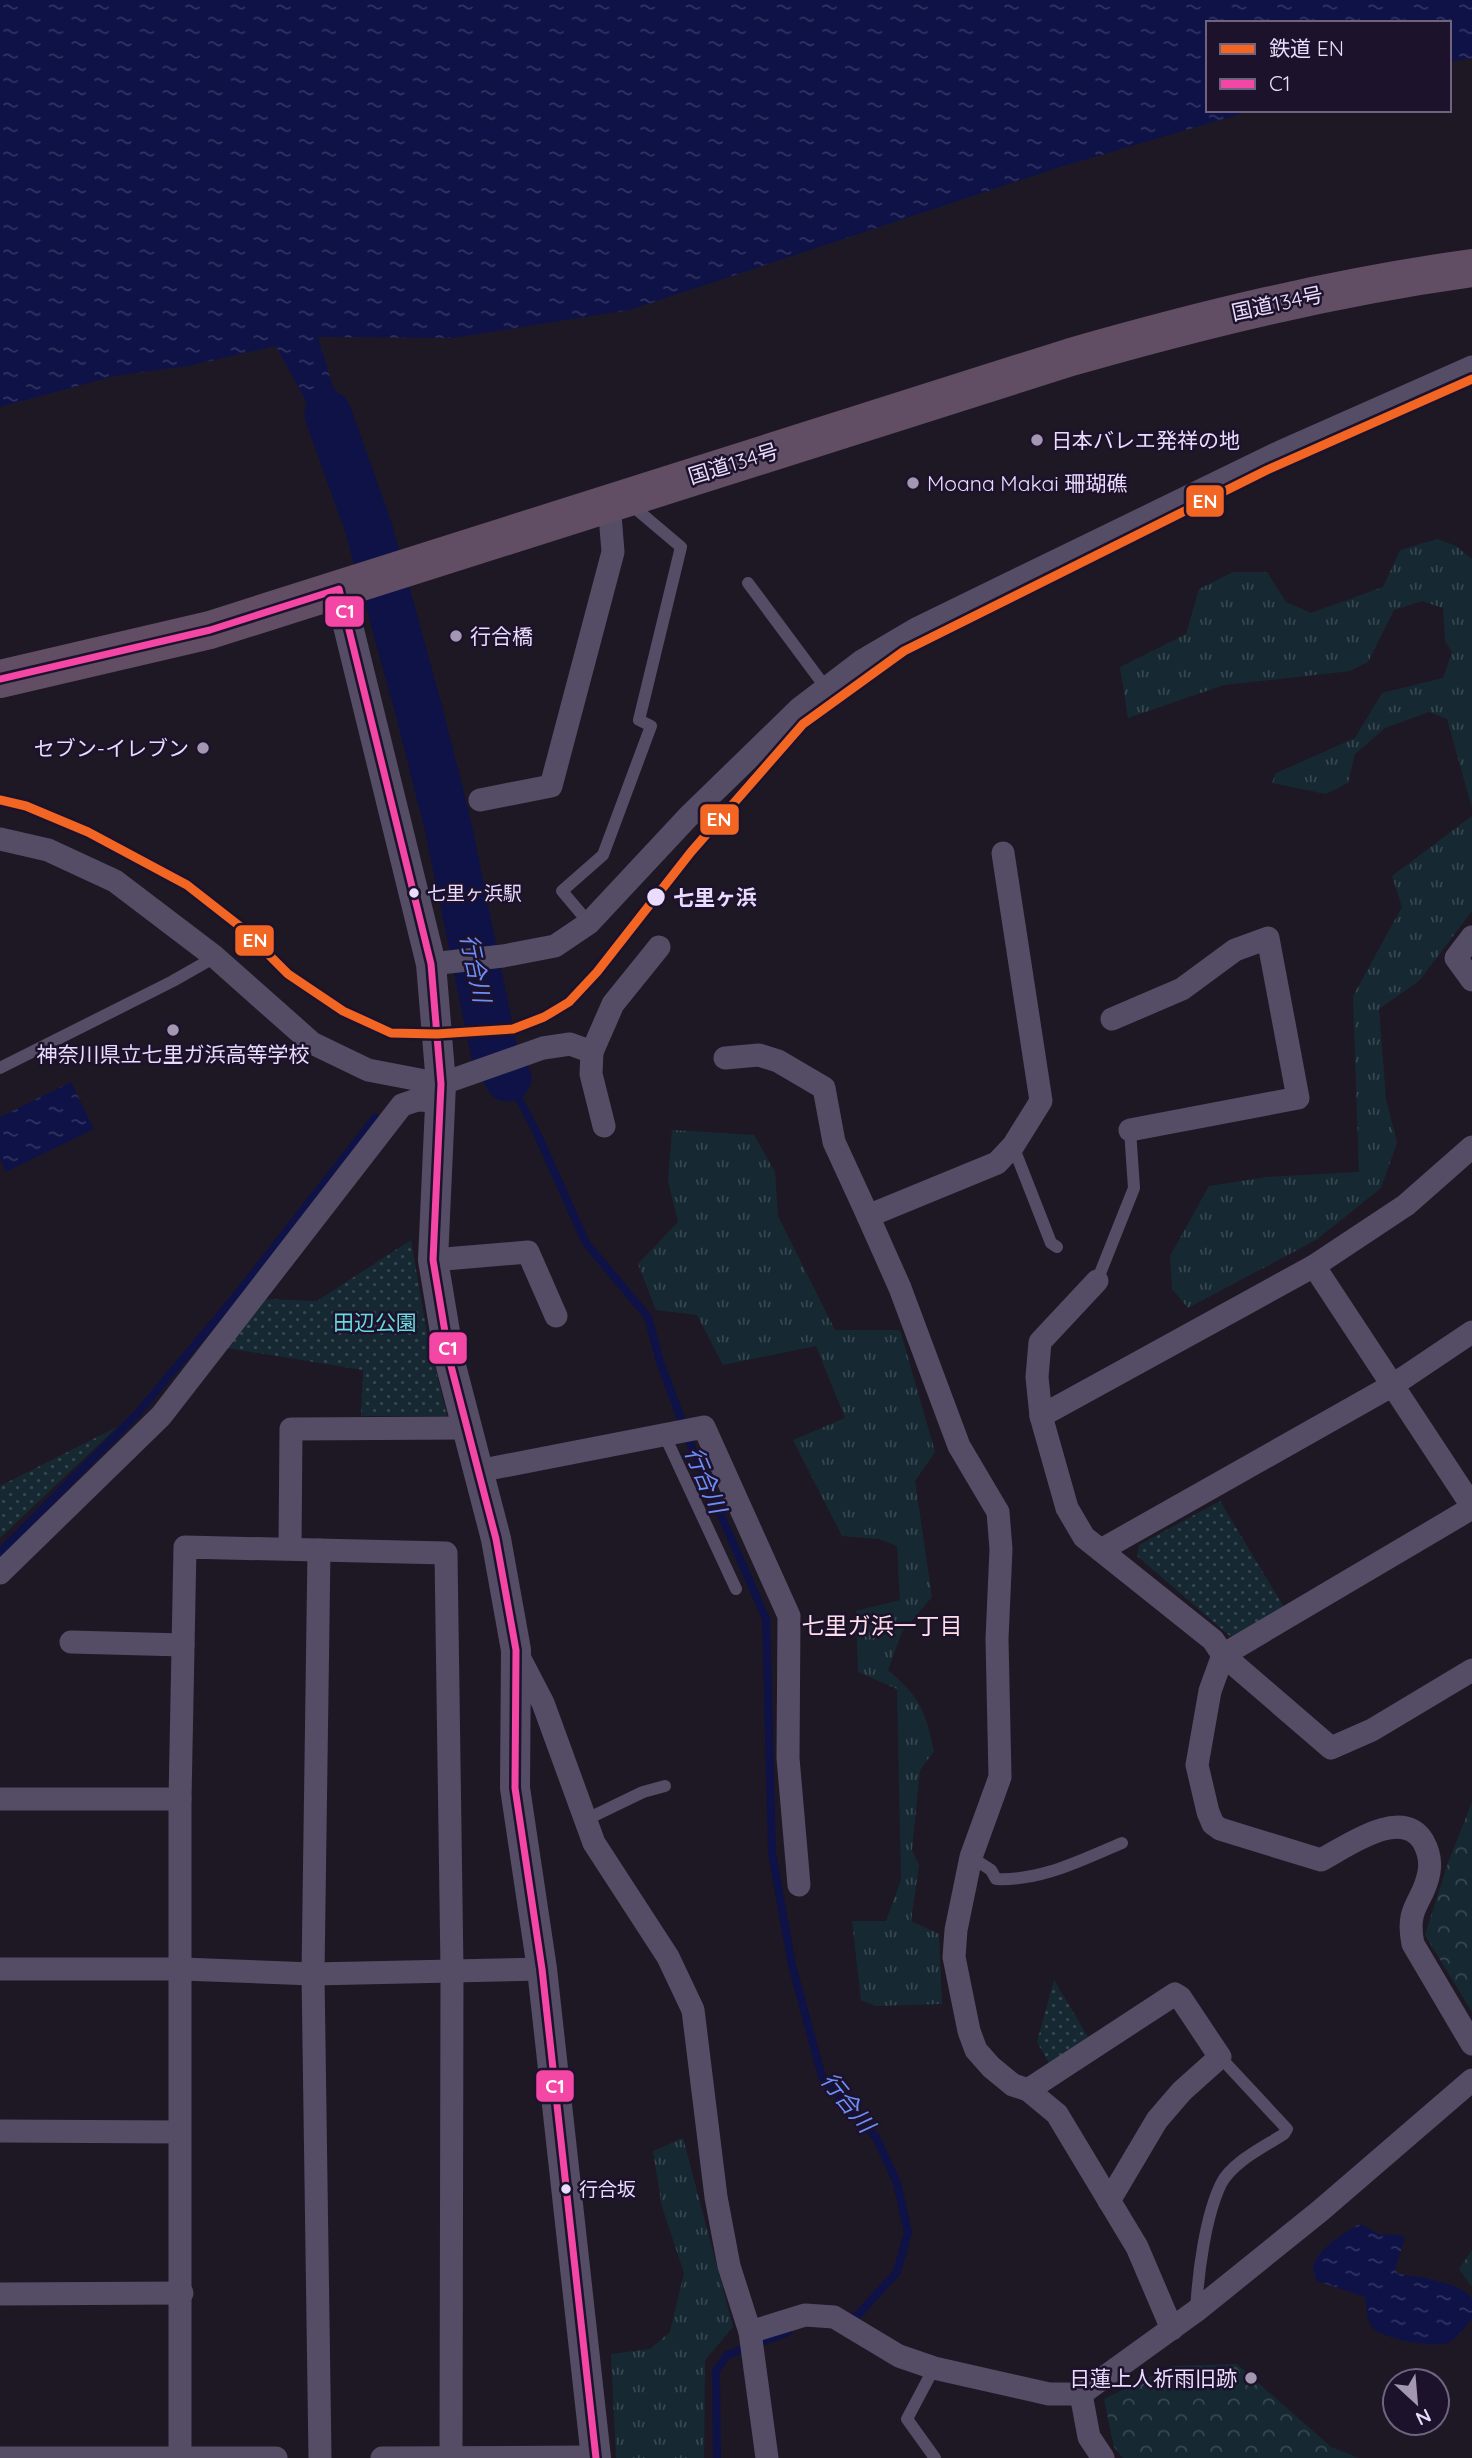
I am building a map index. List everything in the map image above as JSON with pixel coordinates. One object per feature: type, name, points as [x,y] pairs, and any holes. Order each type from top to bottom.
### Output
[{"type":"highway","name":"国道134号","points":[[0,679],[210,631],[619,499],[1071,357],[1196,321],[1299,297],[1472,268]]},
{"type":"street","points":[[444,963],[555,946],[589,923],[696,809],[799,709],[862,661],[918,628],[1292,446],[1472,367]]},
{"type":"street","points":[[480,800],[551,786],[613,552],[619,499]]},
{"type":"street","points":[[350,585],[444,963],[433,1261],[450,1362],[496,1539],[516,1650],[515,1788],[542,1969],[596,2457],[382,2458]]},
{"type":"street","points":[[0,839],[48,850],[115,881],[215,957],[312,1043],[368,1070],[440,1093]]},
{"type":"street","points":[[868,1216],[997,1163],[1013,1146],[1041,1101],[1003,853]]},
{"type":"street","points":[[1472,937],[1456,958],[1472,981]]},
{"type":"street","points":[[1112,1019],[1182,989],[1235,950],[1268,938],[1298,1098],[1130,1130]]},
{"type":"street","points":[[604,1126],[592,1073],[592,1052],[613,1004],[659,947]]},
{"type":"street","points":[[0,1573],[161,1416],[402,1105],[440,1093],[544,1048],[569,1044],[592,1052]]},
{"type":"street","points":[[725,1058],[760,1055],[778,1061],[824,1088],[834,1142],[868,1216],[960,1446],[998,1512],[1001,1549],[997,1639],[1000,1777],[971,1857],[956,1930],[954,1957],[960,1996],[976,2050],[1013,2085],[1028,2090],[1057,2114],[1137,2247],[1171,2329]]},
{"type":"street","points":[[1041,1416],[1314,1266],[1406,1205],[1472,1147]]},
{"type":"street","points":[[433,1261],[528,1252],[556,1316]]},
{"type":"street","points":[[1314,1266],[1472,1507],[1223,1655],[1210,1691],[1198,1765],[1213,1824],[1220,1829],[1321,1860],[1388,1828],[1401,1826],[1419,1836],[1430,1858],[1429,1874],[1412,1910],[1410,1927],[1413,1944],[1472,2044]]},
{"type":"street","points":[[1097,1281],[1040,1342],[1037,1377],[1041,1416],[1067,1508],[1084,1537],[1213,1640],[1223,1655],[1331,1748],[1371,1730],[1472,1670]]},
{"type":"street","points":[[1101,1550],[1392,1385],[1472,1332]]},
{"type":"street","points":[[478,1471],[704,1427],[789,1616],[788,1758],[799,1885]]},
{"type":"street","points":[[290,1548],[291,1429],[466,1428]]},
{"type":"street","points":[[180,2457],[180,1799],[185,1547],[446,1553],[452,1970],[451,2458]]},
{"type":"street","points":[[319,1550],[313,1974],[320,2458]]},
{"type":"street","points":[[71,1642],[183,1645]]},
{"type":"street","points":[[516,1650],[543,1703],[594,1843],[668,1957],[693,2010],[716,2197],[729,2266],[750,2332],[767,2458]]},
{"type":"street","points":[[0,1799],[180,1799]]},
{"type":"street","points":[[0,1969],[182,1969],[313,1974],[542,1969]]},
{"type":"street","points":[[1028,2090],[1175,1994],[1180,1997],[1220,2057],[1182,2091],[1157,2120],[1109,2201]]},
{"type":"street","points":[[750,2332],[805,2315],[834,2317],[900,2356],[934,2368],[1049,2394],[1081,2394],[1196,2311],[1321,2211],[1472,2080]]},
{"type":"street","points":[[0,2131],[179,2132]]},
{"type":"street","points":[[0,2294],[182,2293]]},
{"type":"street","points":[[1081,2394],[1089,2437],[1103,2458]]},
{"type":"street","points":[[0,2458],[276,2458]]},
{"type":"lane","points":[[589,923],[562,891],[603,855],[651,726],[639,720],[681,547],[636,509],[619,499]]},
{"type":"lane","points":[[748,583],[825,688]]},
{"type":"lane","points":[[0,1068],[215,957]]},
{"type":"lane","points":[[1097,1281],[1134,1188],[1130,1130]]},
{"type":"lane","points":[[1013,1146],[1051,1243],[1057,1247]]},
{"type":"lane","points":[[664,1434],[736,1589]]},
{"type":"lane","points":[[585,1820],[643,1792],[665,1786]]},
{"type":"lane","points":[[971,1857],[991,1870],[996,1879],[1017,1880],[1034,1878],[1122,1843]]},
{"type":"lane","points":[[1196,2311],[1199,2268],[1222,2183],[1239,2164],[1284,2134],[1287,2129],[1220,2057]]},
{"type":"lane","points":[[934,2368],[907,2419],[934,2458]]},
{"type":"green space","points":[[1437,539],[1456,546],[1472,559],[1472,808],[1447,719],[1429,712],[1385,728],[1355,754],[1348,783],[1326,794],[1272,783],[1276,773],[1355,738],[1382,693],[1443,678],[1452,652],[1445,641],[1443,608],[1422,601],[1394,610],[1368,662],[1350,671],[1224,685],[1128,718],[1120,667],[1186,634],[1199,589],[1233,572],[1267,572],[1286,602],[1311,613],[1383,587],[1400,550]]},
{"type":"green space","points":[[1472,816],[1472,911],[1419,981],[1379,1009],[1386,1099],[1397,1143],[1381,1188],[1316,1240],[1188,1308],[1172,1289],[1170,1256],[1209,1186],[1267,1177],[1359,1172],[1353,996],[1402,907],[1392,876]]},
{"type":"green space","points":[[672,1130],[754,1135],[775,1172],[778,1216],[835,1330],[900,1330],[935,1452],[915,1481],[932,1597],[902,1632],[888,1670],[920,1705],[934,1751],[920,1770],[912,1850],[919,1865],[911,1921],[939,1934],[942,2004],[875,2006],[861,2000],[852,1921],[886,1921],[901,1880],[897,1689],[858,1672],[856,1611],[900,1600],[897,1546],[879,1539],[842,1536],[793,1440],[845,1418],[816,1346],[723,1365],[697,1315],[656,1310],[638,1264],[678,1222],[668,1181]]},
{"type":"green space","name":"田辺公園","points":[[411,1240],[427,1334],[447,1416],[361,1416],[363,1370],[227,1348],[264,1299],[317,1301]]},
{"type":"green space","points":[[117,1427],[0,1538],[0,1486]]},
{"type":"green space","points":[[1220,1501],[1285,1609],[1241,1636],[1230,1636],[1137,1556],[1139,1545]]},
{"type":"green space","points":[[1472,1802],[1472,2012],[1425,1935],[1448,1863]]},
{"type":"green space","points":[[1054,1980],[1088,2037],[1049,2063],[1037,2042]]},
{"type":"green space","points":[[683,2138],[733,2327],[705,2360],[704,2458],[616,2458],[611,2354],[650,2349],[670,2332],[684,2273],[662,2207],[653,2151]]},
{"type":"green space","points":[[1472,2250],[1472,2287],[1459,2269]]},
{"type":"green space","points":[[1237,2364],[1331,2447],[1359,2458],[1123,2458],[1114,2447],[1104,2399],[1172,2366]]},
{"type":"water","points":[[0,0],[1472,0],[1472,58],[1451,62],[1451,21],[1206,21],[1206,112],[1247,112],[1057,168],[630,310],[453,338],[318,337],[332,384],[346,411],[317,422],[276,346],[188,366],[115,376],[0,407]]},
{"type":"water","points":[[71,1082],[94,1129],[6,1172],[0,1159],[0,1117]]},
{"type":"water","points":[[1358,2225],[1380,2234],[1405,2238],[1395,2269],[1398,2274],[1440,2281],[1468,2294],[1472,2300],[1472,2318],[1453,2340],[1444,2344],[1423,2344],[1387,2336],[1373,2328],[1369,2321],[1365,2297],[1317,2281],[1313,2268],[1317,2258],[1333,2241]]},
{"type":"waterway","name":"行合川","points":[[328,414],[369,529],[419,711],[448,826],[494,1051],[508,1078]]},
{"type":"waterway","name":"行合川","points":[[508,1078],[536,1131],[586,1243],[648,1317],[660,1362],[692,1448],[766,1619],[772,1853],[792,1965],[822,2077],[876,2137],[897,2183],[908,2232],[897,2272],[857,2316],[845,2318]]},
{"type":"waterway","points":[[0,1552],[137,1414],[235,1297],[375,1118]]},
{"type":"waterway","name":"行合川","points":[[717,2458],[716,2371],[727,2355],[788,2332]]},
{"type":"rail line","name":"EN","points":[[0,800],[26,806],[88,832],[187,885],[242,928],[288,974],[343,1011],[391,1033],[437,1034],[513,1029],[544,1017],[569,1002],[597,972],[691,852],[803,724],[904,651],[1267,470],[1472,379]]},
{"type":"transit line","name":"C1","points":[[0,679],[210,630],[339,589],[431,964],[441,1084],[433,1260],[450,1362],[496,1539],[516,1650],[515,1788],[542,1969],[596,2458]]},
{"type":"place","name":"日本バレエ発祥の地","points":[[1037,440]]},
{"type":"place","name":"Moana Makai 珊瑚礁","points":[[913,483]]},
{"type":"place","name":"行合橋","points":[[456,636]]},
{"type":"place","name":"セブン-イレブン","points":[[203,748]]},
{"type":"place","name":"七里ヶ浜駅","points":[[414,893]]},
{"type":"place","name":"七里ヶ浜","points":[[656,897]]},
{"type":"place","name":"神奈川県立七里ガ浜高等学校","points":[[173,1030]]},
{"type":"place","name":"行合坂","points":[[566,2189]]},
{"type":"place","name":"日蓮上人祈雨旧跡","points":[[1251,2378]]},
{"type":"district","name":"七里ガ浜一丁目","points":[[882,1625]]}]
